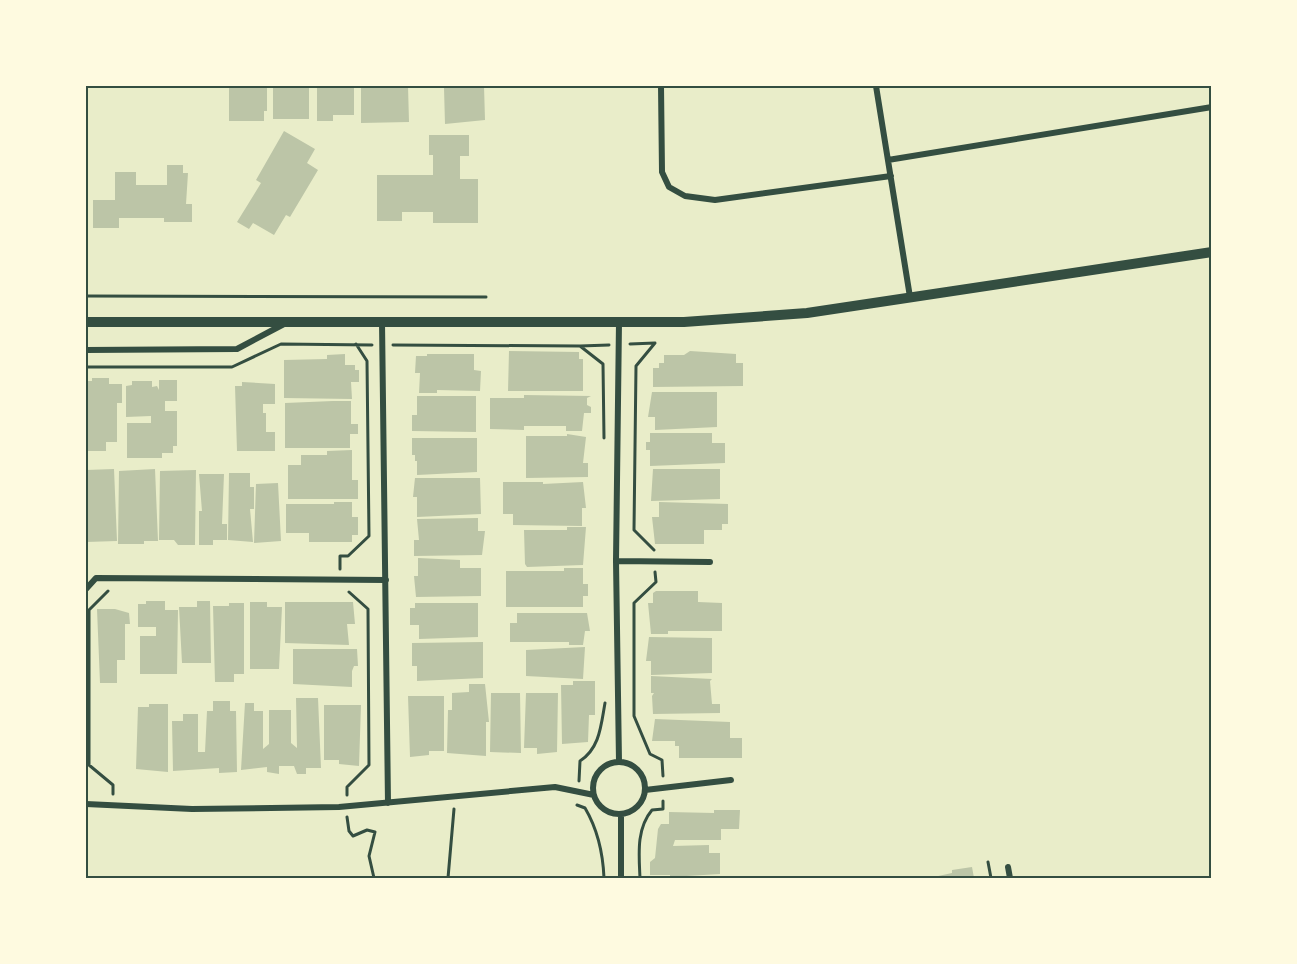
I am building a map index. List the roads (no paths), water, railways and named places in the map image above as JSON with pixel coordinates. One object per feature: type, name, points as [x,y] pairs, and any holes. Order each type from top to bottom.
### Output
[{"type":"street","points":[[661,86],[662,172],[669,187],[685,196],[715,200],[891,176]]},
{"type":"street","points":[[876,86],[910,297]]},
{"type":"street","points":[[888,160],[1212,107]]},
{"type":"street","points":[[86,322],[684,322],[807,313],[1212,252]]},
{"type":"street","points":[[86,350],[237,349],[287,322]]},
{"type":"street","points":[[382,322],[388,803]]},
{"type":"street","points":[[619,322],[616,561],[619,762]]},
{"type":"street","points":[[616,561],[710,562]]},
{"type":"street","points":[[86,589],[96,578],[386,580]]},
{"type":"street","points":[[619,762],[635,767],[644,781],[645,790],[640,804],[621,814],[604,810],[594,795],[593,788],[598,773],[611,764],[619,762]]},
{"type":"street","points":[[645,790],[731,780]]},
{"type":"street","points":[[86,804],[192,809],[347,806],[555,787],[594,795]]},
{"type":"street","points":[[621,814],[621,879]]},
{"type":"street","points":[[1008,867],[1010,879]]}]
